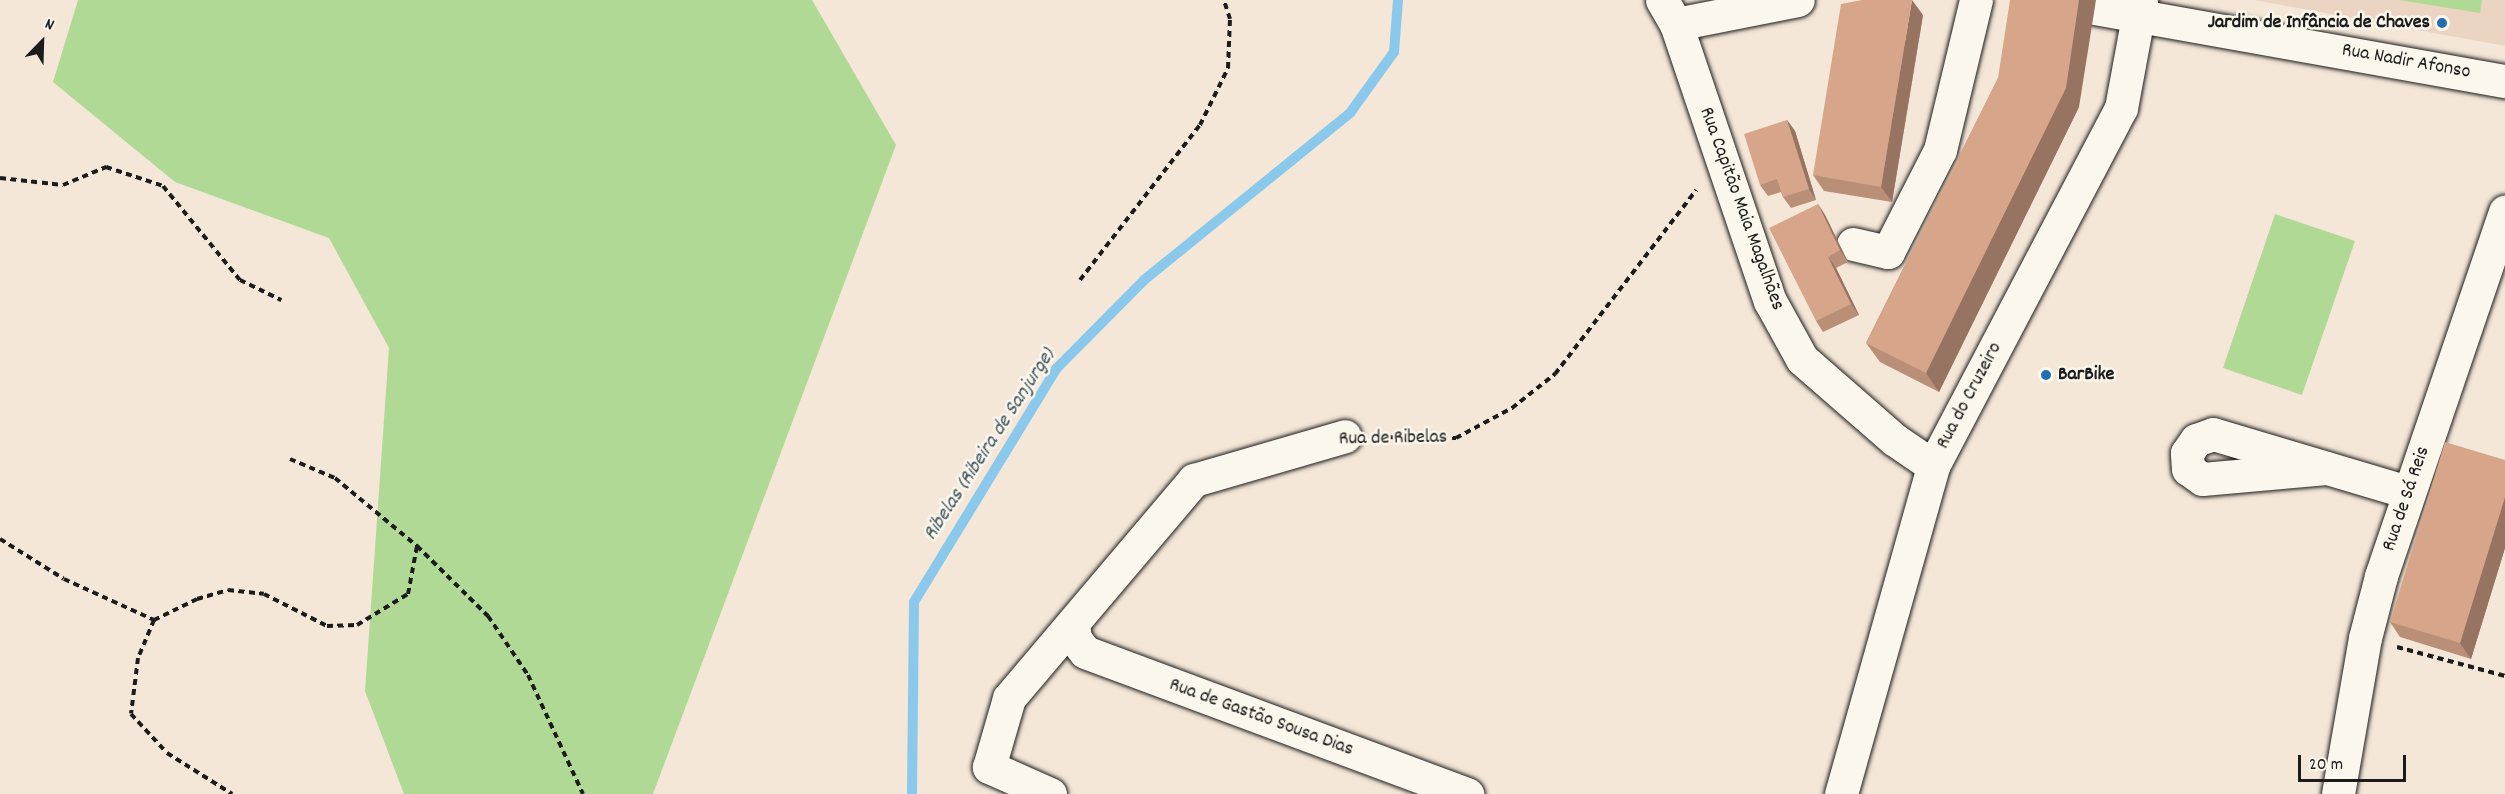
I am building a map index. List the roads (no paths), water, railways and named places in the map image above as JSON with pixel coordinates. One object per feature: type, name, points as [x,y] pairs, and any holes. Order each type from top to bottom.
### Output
[{"type":"street","points":[[1669,12],[1798,0]]},
{"type":"street","points":[[1853,244],[1888,252],[1940,150],[1976,0]]},
{"type":"street","name":"Rua Nadir Afonso","points":[[2094,8],[2140,8],[2505,81]]},
{"type":"street","name":"Rua do Cruzeiro","points":[[1841,794],[1933,466],[2121,108],[2140,8]]},
{"type":"street","name":"Rua Capitão Maia Magalhães","points":[[1669,12],[1770,301],[1802,359],[1895,440],[1933,466]]},
{"type":"street","name":"Rua de Sá Reis","points":[[2338,794],[2365,638],[2408,492],[2505,211]]},
{"type":"street","name":"Rua de Ribelas","points":[[1050,794],[989,767],[1009,698],[1194,480],[1345,436]]},
{"type":"street","points":[[2326,468],[2408,492]]},
{"type":"street","name":"Rua de Gastão Sousa Dias","points":[[1073,624],[1075,639],[1085,652],[1467,794]]},
{"type":"waterway","name":"Ribelas (Ribeira de Sanjurge)","points":[[912,794],[914,602],[1056,369],[1144,280],[1350,113],[1394,52],[1398,0]]},
{"type":"place","name":"Jardim de Infância de Chaves","points":[[2442,23]]},
{"type":"place","name":"BarBike","points":[[2046,375]]}]
